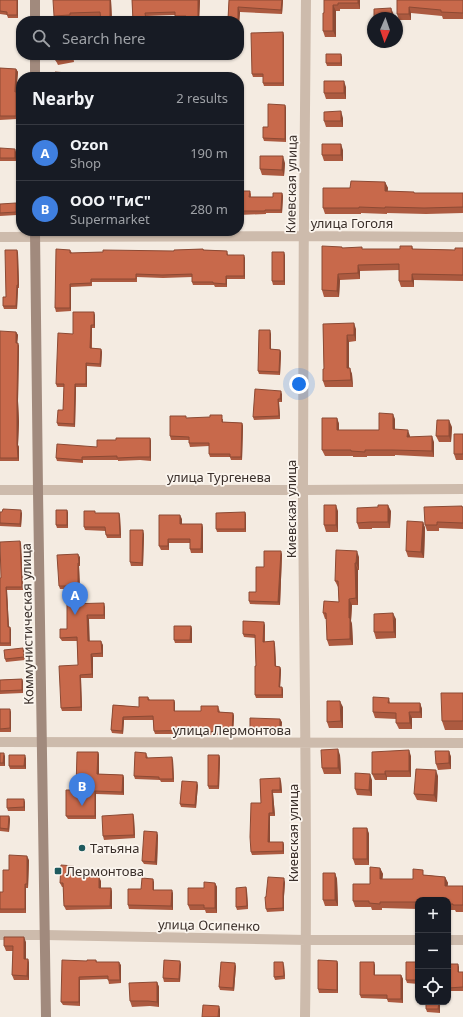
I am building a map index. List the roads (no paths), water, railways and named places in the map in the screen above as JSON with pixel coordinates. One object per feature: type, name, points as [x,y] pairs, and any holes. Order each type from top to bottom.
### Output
[{"type":"street","points":[[35,0],[35,16]]},
{"type":"street","name":"Киевская улица","points":[[305,1017],[306,743],[303,490],[303,236],[306,0]]},
{"type":"street","points":[[35,60],[35,72]]},
{"type":"street","name":"улица Гоголя","points":[[0,237],[16,236]]},
{"type":"street","name":"Коммунистическая улица","points":[[35,236],[46,1017]]},
{"type":"street","name":"улица Гоголя","points":[[244,236],[463,237]]},
{"type":"street","name":"улица Тургенева","points":[[0,490],[463,489]]},
{"type":"street","name":"улица Лермонтова","points":[[0,742],[463,743]]},
{"type":"street","name":"улица Осипенко","points":[[0,935],[306,940],[415,940]]},
{"type":"street","points":[[451,940],[463,940]]},
{"type":"place","name":"Ozon","points":[[75,615]]},
{"type":"place","name":"ООО \"ГиС\"","points":[[82,806]]},
{"type":"place","name":"Татьяна","points":[[82,848]]},
{"type":"place","name":"Лермонтова","points":[[58,871]]}]
